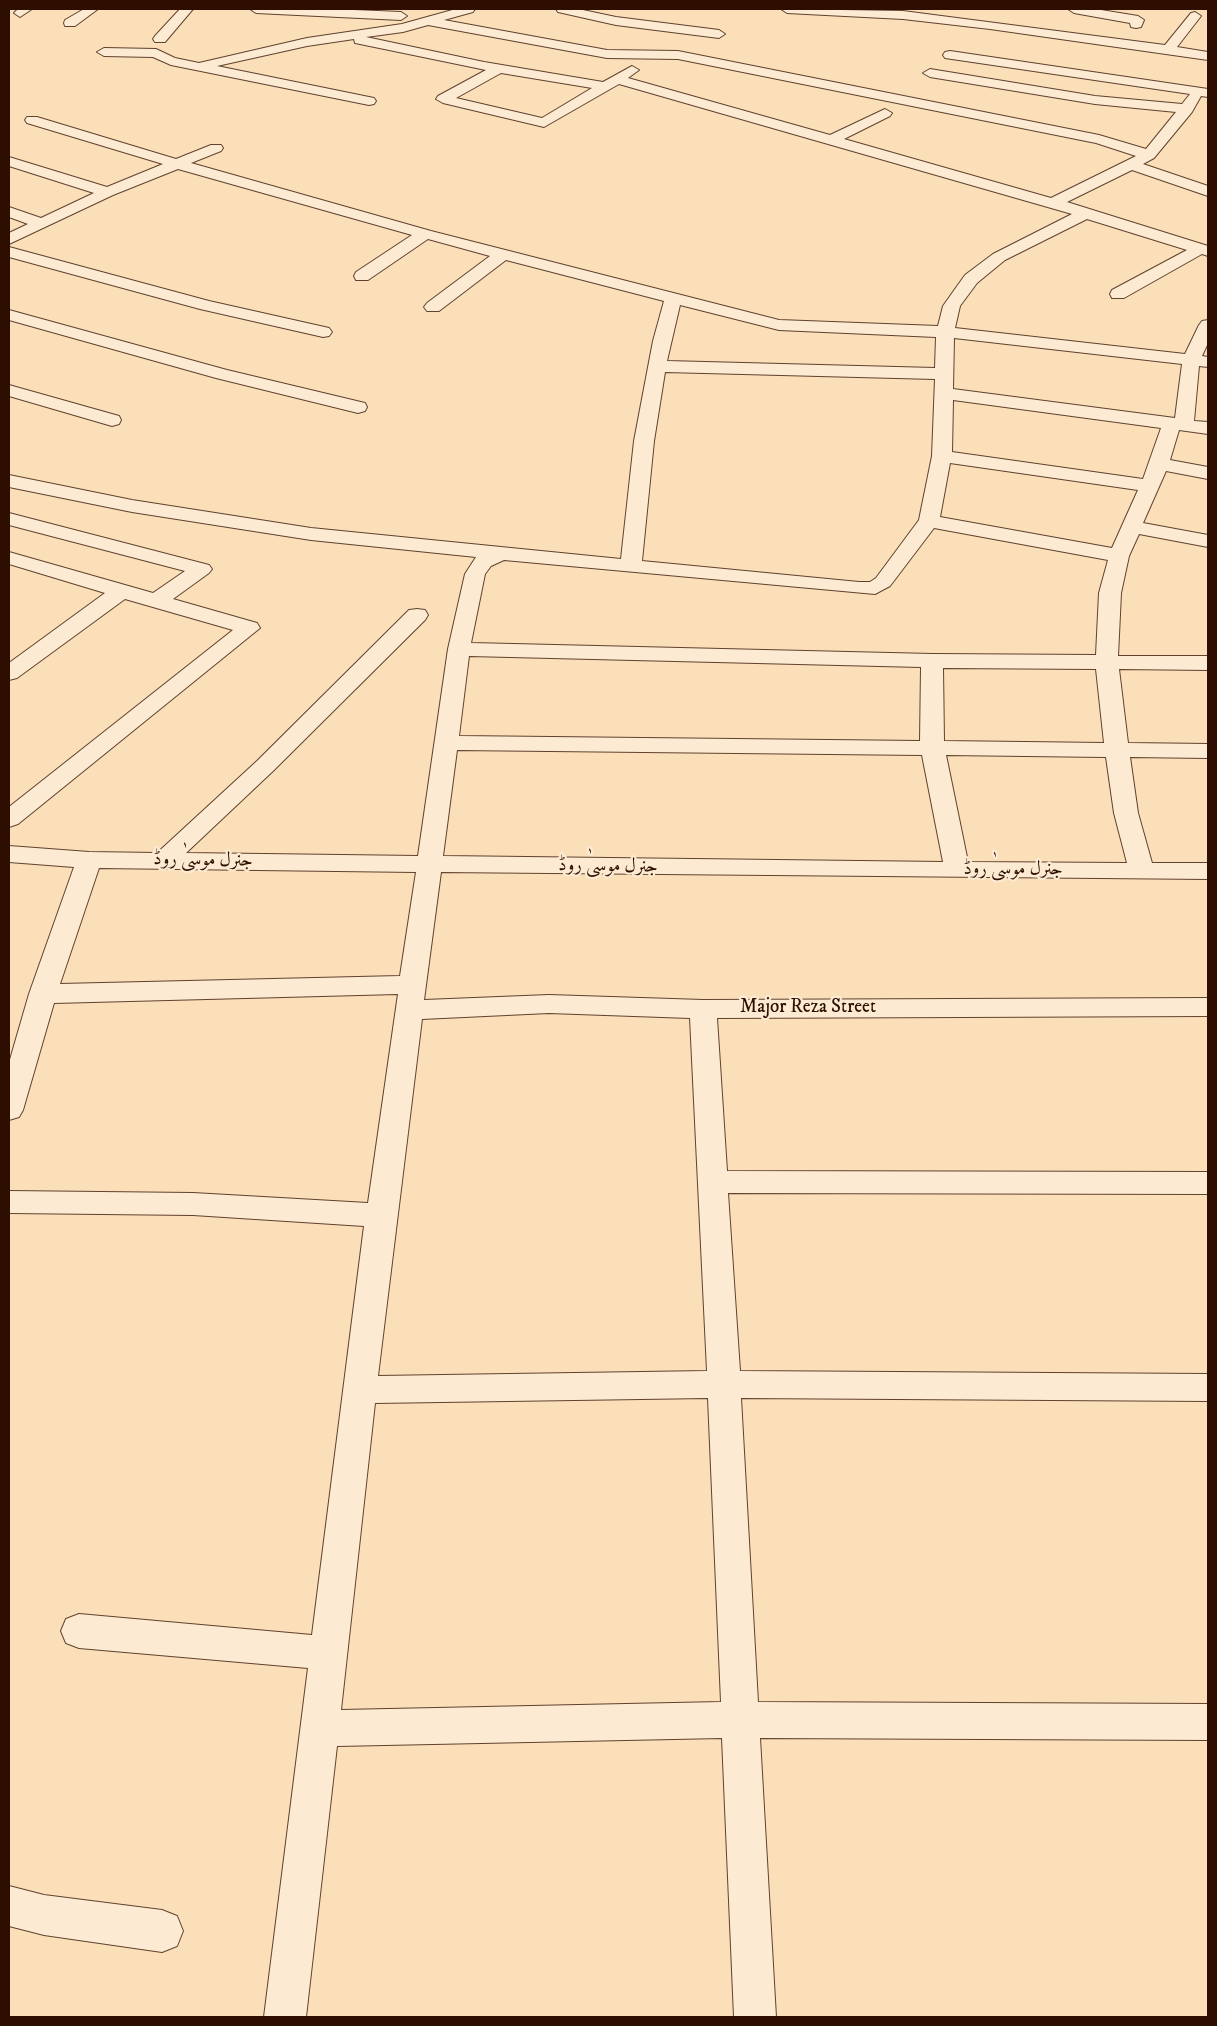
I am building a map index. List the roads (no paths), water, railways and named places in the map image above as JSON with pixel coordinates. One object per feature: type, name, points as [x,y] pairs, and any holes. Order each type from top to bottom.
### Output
[{"type":"street","points":[[70,24],[92,9]]},
{"type":"street","points":[[160,39],[186,9]]},
{"type":"street","points":[[256,9],[432,19],[606,54],[678,55],[902,98],[1099,139],[1149,155]]},
{"type":"street","points":[[201,66],[307,42],[403,28],[469,9]]},
{"type":"street","points":[[562,9],[616,21],[719,34]]},
{"type":"street","points":[[787,9],[903,15],[1168,49],[1208,56]]},
{"type":"street","points":[[1074,9],[1138,20],[1136,24]]},
{"type":"street","points":[[1099,13],[1120,9]]},
{"type":"street","points":[[902,98],[966,40],[1006,14]]},
{"type":"street","points":[[1168,49],[1194,16]]},
{"type":"street","points":[[342,37],[500,68],[611,83],[831,140],[1054,203],[1204,250]]},
{"type":"street","points":[[104,52],[156,53],[171,61],[368,101]]},
{"type":"street","points":[[500,68],[443,99],[544,124],[657,55]]},
{"type":"street","points":[[950,55],[1205,88]]},
{"type":"street","points":[[923,79],[1187,109]]},
{"type":"street","points":[[1054,203],[1149,155],[1205,88]]},
{"type":"street","points":[[831,140],[884,113]]},
{"type":"street","points":[[32,120],[177,164],[425,234],[779,325],[945,332],[1200,361]]},
{"type":"street","points":[[9,239],[108,192],[216,148]]},
{"type":"street","points":[[919,165],[939,153]]},
{"type":"street","points":[[9,162],[108,192]]},
{"type":"street","points":[[1130,164],[1206,198]]},
{"type":"street","points":[[9,212],[41,223]]},
{"type":"street","points":[[9,481],[132,506],[310,534],[502,554],[875,588],[883,582],[929,521],[942,456],[945,332],[952,306],[971,279],[999,257],[1031,239],[1086,213]]},
{"type":"street","points":[[362,276],[425,234]]},
{"type":"street","points":[[1118,294],[1204,250]]},
{"type":"street","points":[[9,252],[206,305],[323,332]]},
{"type":"street","points":[[433,307],[504,253]]},
{"type":"street","points":[[631,566],[644,441],[673,299]]},
{"type":"street","points":[[9,315],[222,374],[358,407]]},
{"type":"street","points":[[1142,871],[1126,813],[1107,662],[1110,594],[1119,556],[1158,464],[1178,424],[1200,361],[1208,325]]},
{"type":"street","points":[[658,366],[944,374]]},
{"type":"street","points":[[9,390],[112,420]]},
{"type":"street","points":[[945,394],[1208,428]]},
{"type":"street","points":[[942,456],[1150,486]]},
{"type":"street","points":[[1158,464],[1208,474]]},
{"type":"street","points":[[9,519],[202,569],[157,600]]},
{"type":"street","points":[[929,521],[1119,556]]},
{"type":"street","points":[[1131,527],[1208,542]]},
{"type":"street","points":[[285,2017],[318,1728],[362,1390],[381,1215],[459,649],[475,574],[483,562],[502,554]]},
{"type":"street","points":[[9,558],[249,628],[9,819]]},
{"type":"street","points":[[9,673],[122,590]]},
{"type":"street","points":[[164,860],[265,766],[417,614]]},
{"type":"street","points":[[459,649],[932,661],[1208,664]]},
{"type":"street","points":[[932,661],[932,746],[957,870]]},
{"type":"street","points":[[447,743],[932,746],[1208,751]]},
{"type":"street","name":"جنرل موسیٰ روڈ","points":[[9,854],[89,860],[430,865],[1208,871]]},
{"type":"street","points":[[9,1110],[43,994],[89,860]]},
{"type":"street","name":"Major Reza Street","points":[[43,994],[410,997],[703,1009],[1208,1007]]},
{"type":"street","points":[[703,1009],[724,1384],[755,2017]]},
{"type":"street","points":[[713,1182],[1208,1183]]},
{"type":"street","points":[[9,1202],[193,1204],[381,1215]]},
{"type":"street","points":[[362,1390],[724,1384],[1208,1387]]},
{"type":"street","points":[[79,1631],[328,1653]]},
{"type":"street","points":[[318,1728],[739,1720],[1208,1722]]},
{"type":"street","points":[[9,1906],[44,1915],[162,1932]]}]
